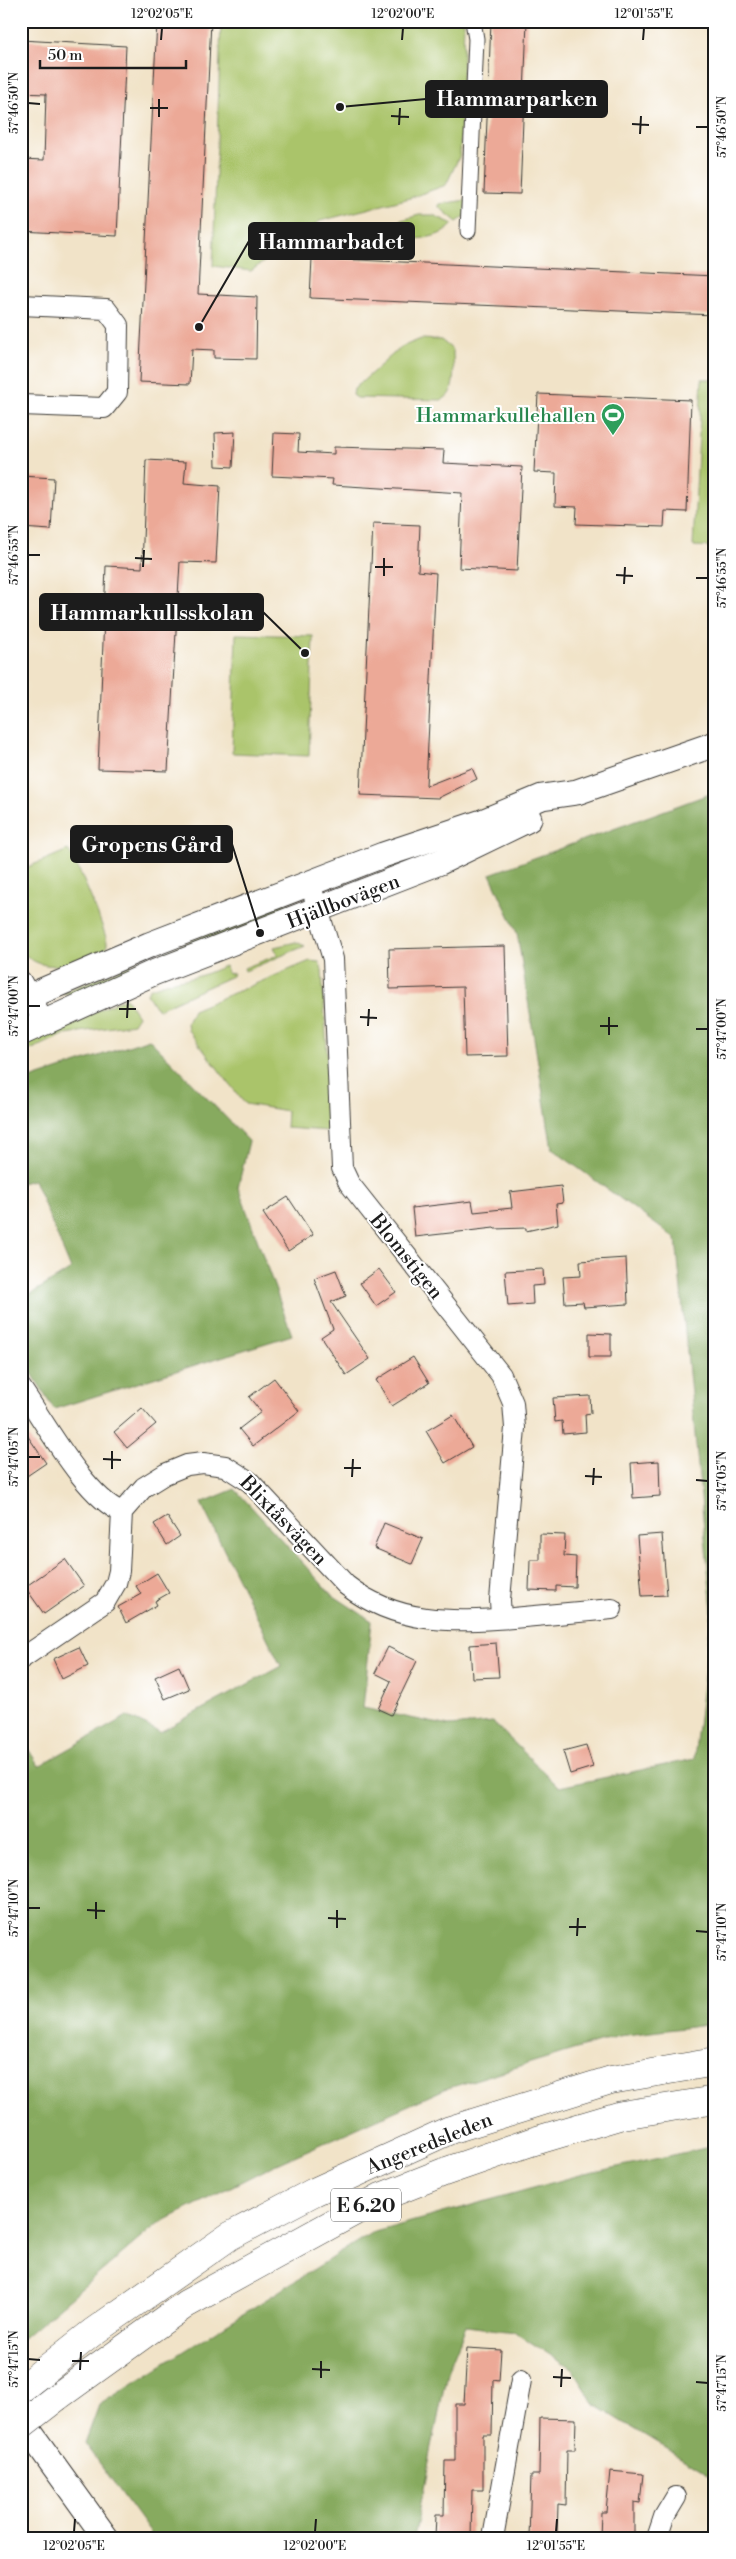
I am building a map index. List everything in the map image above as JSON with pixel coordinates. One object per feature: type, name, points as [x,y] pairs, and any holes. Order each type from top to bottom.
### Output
[{"type":"highway","name":"Angeredsleden","points":[[30,2382],[93,2332],[230,2236],[314,2192],[450,2130],[611,2080],[715,2062]]},
{"type":"highway","name":"Angeredsleden","points":[[21,2425],[186,2304],[381,2197],[444,2172],[531,2142],[622,2115],[715,2100]]},
{"type":"street","points":[[468,231],[476,39],[473,21]]},
{"type":"street","points":[[21,305],[106,309],[118,325],[117,392],[104,408],[21,405]]},
{"type":"street","name":"Hjällbovägen","points":[[21,1033],[153,973],[440,862],[546,810],[577,792],[715,744]]},
{"type":"street","name":"Hjällbovägen","points":[[24,992],[310,883],[482,822],[542,797],[577,792]]},
{"type":"street","name":"Blomstigen","points":[[310,883],[320,910],[333,959],[342,1168],[349,1184],[501,1375],[514,1403],[514,1428],[500,1600],[501,1618]]},
{"type":"street","points":[[24,992],[44,1022]]},
{"type":"street","points":[[21,1388],[83,1478],[101,1499],[122,1512],[119,1571],[116,1583],[108,1597],[97,1610],[21,1659]]},
{"type":"street","name":"Blixtåsvägen","points":[[122,1512],[144,1488],[165,1474],[187,1465],[203,1463],[225,1466],[250,1482],[346,1585],[363,1599],[380,1608],[406,1615],[448,1622],[612,1609]]},
{"type":"street","points":[[493,2538],[521,2380]]},
{"type":"street","points":[[21,2420],[106,2538]]},
{"type":"street","points":[[657,2538],[664,2518],[676,2497]]},
{"type":"green space","points":[[221,21],[464,21],[460,155],[446,185],[410,198],[320,221],[251,271],[213,266]]},
{"type":"green space","points":[[467,200],[464,217],[457,222],[439,207],[439,204]]},
{"type":"green space","points":[[419,215],[433,215],[453,224],[433,236],[420,239],[354,234]]},
{"type":"green space","points":[[421,339],[441,340],[453,350],[454,371],[452,386],[446,397],[441,400],[357,398],[353,395],[354,389],[401,347]]},
{"type":"green space","points":[[702,379],[715,379],[715,547],[693,546]]},
{"type":"green space","points":[[236,634],[313,636],[309,756],[232,753]]},
{"type":"green space","points":[[715,792],[715,2024],[619,2036],[445,2089],[272,2166],[156,2225],[21,2340],[21,1738],[39,1766],[127,1716],[160,1732],[281,1666],[201,1503],[235,1489],[331,1594],[372,1621],[363,1708],[449,1726],[493,1722],[559,1787],[694,1759],[712,1610],[676,1239],[552,1149],[517,933],[490,874]]},
{"type":"green space","points":[[68,850],[97,911],[106,936],[107,946],[105,951],[72,963],[50,966],[40,964],[30,959],[21,950],[21,870]]},
{"type":"green space","points":[[281,904],[299,904],[87,991],[74,994],[62,993]]},
{"type":"green space","points":[[296,942],[305,946],[245,971],[244,968],[278,955],[274,947]]},
{"type":"green space","points":[[310,961],[319,962],[322,970],[327,1051],[328,1131],[286,1128],[287,1111],[245,1104],[188,1030],[187,1023],[193,1010]]},
{"type":"green space","points":[[225,966],[228,974],[234,973],[232,976],[159,1009],[155,1007],[147,994],[149,989],[159,985],[195,977]]},
{"type":"green space","points":[[126,998],[138,1016],[133,1024],[66,1034],[21,1054],[21,1044]]},
{"type":"green space","points":[[149,1039],[249,1141],[238,1187],[292,1335],[54,1409],[21,1356],[21,1300],[71,1269],[34,1180],[21,1183],[21,1082]]},
{"type":"green space","points":[[715,2146],[715,2482],[702,2470],[595,2405],[573,2370],[515,2332],[466,2326],[447,2372],[414,2538],[154,2538],[85,2443],[99,2405],[371,2233],[580,2175]]},
{"type":"building","points":[[157,21],[211,21],[198,294],[257,297],[256,359],[214,358],[214,350],[192,349],[190,384],[139,382]]},
{"type":"building","points":[[491,21],[527,21],[520,194],[484,193]]},
{"type":"building","points":[[21,40],[126,46],[117,236],[21,231],[21,159],[44,160],[46,94],[21,93]]},
{"type":"building","points":[[312,258],[715,276],[715,315],[310,298]]},
{"type":"building","name":"Hammarkullehallen","points":[[538,394],[691,400],[687,512],[665,511],[664,527],[576,524],[577,507],[555,506],[556,473],[534,472]]},
{"type":"building","points":[[235,432],[233,467],[216,466],[215,433]]},
{"type":"building","points":[[274,433],[299,434],[298,452],[334,454],[334,447],[444,450],[443,463],[522,467],[517,571],[459,568],[462,493],[332,485],[333,479],[272,476]]},
{"type":"building","points":[[146,460],[186,462],[184,483],[220,486],[216,563],[180,562],[168,771],[98,769],[106,566],[142,568]]},
{"type":"building","points":[[21,476],[54,478],[51,530],[21,528]]},
{"type":"building","points":[[373,523],[420,525],[418,571],[436,573],[426,786],[472,768],[477,779],[438,798],[360,795]]},
{"type":"building","points":[[505,946],[508,1056],[465,1057],[463,987],[390,989],[389,949]]},
{"type":"building","points":[[561,1186],[563,1203],[556,1204],[558,1224],[526,1231],[526,1228],[494,1228],[415,1237],[412,1208],[472,1201],[474,1212],[512,1208],[510,1192]]},
{"type":"building","points":[[288,1197],[313,1235],[288,1251],[263,1213]]},
{"type":"building","points":[[626,1258],[628,1304],[584,1307],[583,1302],[565,1303],[563,1277],[581,1276],[580,1261]]},
{"type":"building","points":[[379,1269],[396,1292],[376,1306],[360,1283]]},
{"type":"building","points":[[543,1269],[544,1285],[532,1286],[533,1304],[508,1306],[505,1271]]},
{"type":"building","points":[[336,1270],[346,1296],[331,1302],[370,1359],[346,1375],[321,1337],[333,1329],[314,1278]]},
{"type":"building","points":[[589,1333],[611,1334],[611,1357],[589,1357]]},
{"type":"building","points":[[413,1357],[429,1383],[392,1406],[376,1380]]},
{"type":"building","points":[[274,1378],[299,1411],[253,1446],[239,1429],[261,1412],[249,1397]]},
{"type":"building","points":[[590,1396],[591,1413],[585,1414],[586,1432],[563,1434],[562,1421],[555,1422],[553,1398]]},
{"type":"building","points":[[142,1408],[156,1424],[127,1448],[114,1432]]},
{"type":"building","points":[[453,1415],[472,1447],[445,1463],[426,1431]]},
{"type":"building","points":[[21,1426],[46,1463],[21,1480]]},
{"type":"building","points":[[659,1461],[660,1496],[633,1498],[631,1463]]},
{"type":"building","points":[[167,1516],[180,1536],[167,1545],[154,1524]]},
{"type":"building","points":[[384,1523],[423,1539],[412,1564],[374,1548]]},
{"type":"building","points":[[540,1534],[565,1535],[564,1556],[576,1557],[575,1587],[556,1586],[556,1591],[529,1590],[530,1560],[540,1560]]},
{"type":"building","points":[[662,1534],[667,1595],[642,1596],[637,1536]]},
{"type":"building","points":[[65,1559],[84,1586],[44,1614],[25,1587]]},
{"type":"building","points":[[157,1573],[169,1593],[155,1601],[157,1605],[126,1623],[118,1607],[141,1594],[136,1586]]},
{"type":"building","points":[[496,1643],[499,1677],[472,1678],[470,1645]]},
{"type":"building","points":[[79,1647],[88,1666],[62,1679],[53,1659]]},
{"type":"building","points":[[388,1647],[417,1661],[391,1715],[378,1709],[391,1681],[375,1673]]},
{"type":"building","points":[[179,1666],[189,1689],[165,1699],[155,1677]]},
{"type":"building","points":[[586,1745],[593,1767],[570,1774],[563,1751]]},
{"type":"building","points":[[467,2348],[501,2350],[499,2381],[493,2380],[492,2435],[483,2435],[483,2490],[472,2490],[471,2538],[435,2538],[436,2515],[444,2515],[445,2461],[455,2461],[455,2404],[464,2404]]},
{"type":"building","points":[[540,2418],[576,2419],[575,2450],[567,2450],[566,2505],[558,2504],[557,2538],[529,2538],[531,2475],[539,2475]]},
{"type":"building","points":[[610,2471],[643,2474],[640,2503],[634,2502],[634,2538],[600,2538],[601,2512],[606,2512]]},
{"type":"place","name":"Hammarparken","points":[[340,107]]},
{"type":"place","name":"Hammarbadet","points":[[199,327]]},
{"type":"place","name":"Hammarkullehallen","points":[[613,436]]},
{"type":"place","name":"Hammarkullsskolan","points":[[305,653]]},
{"type":"place","name":"Gropens Gård","points":[[260,933]]}]
